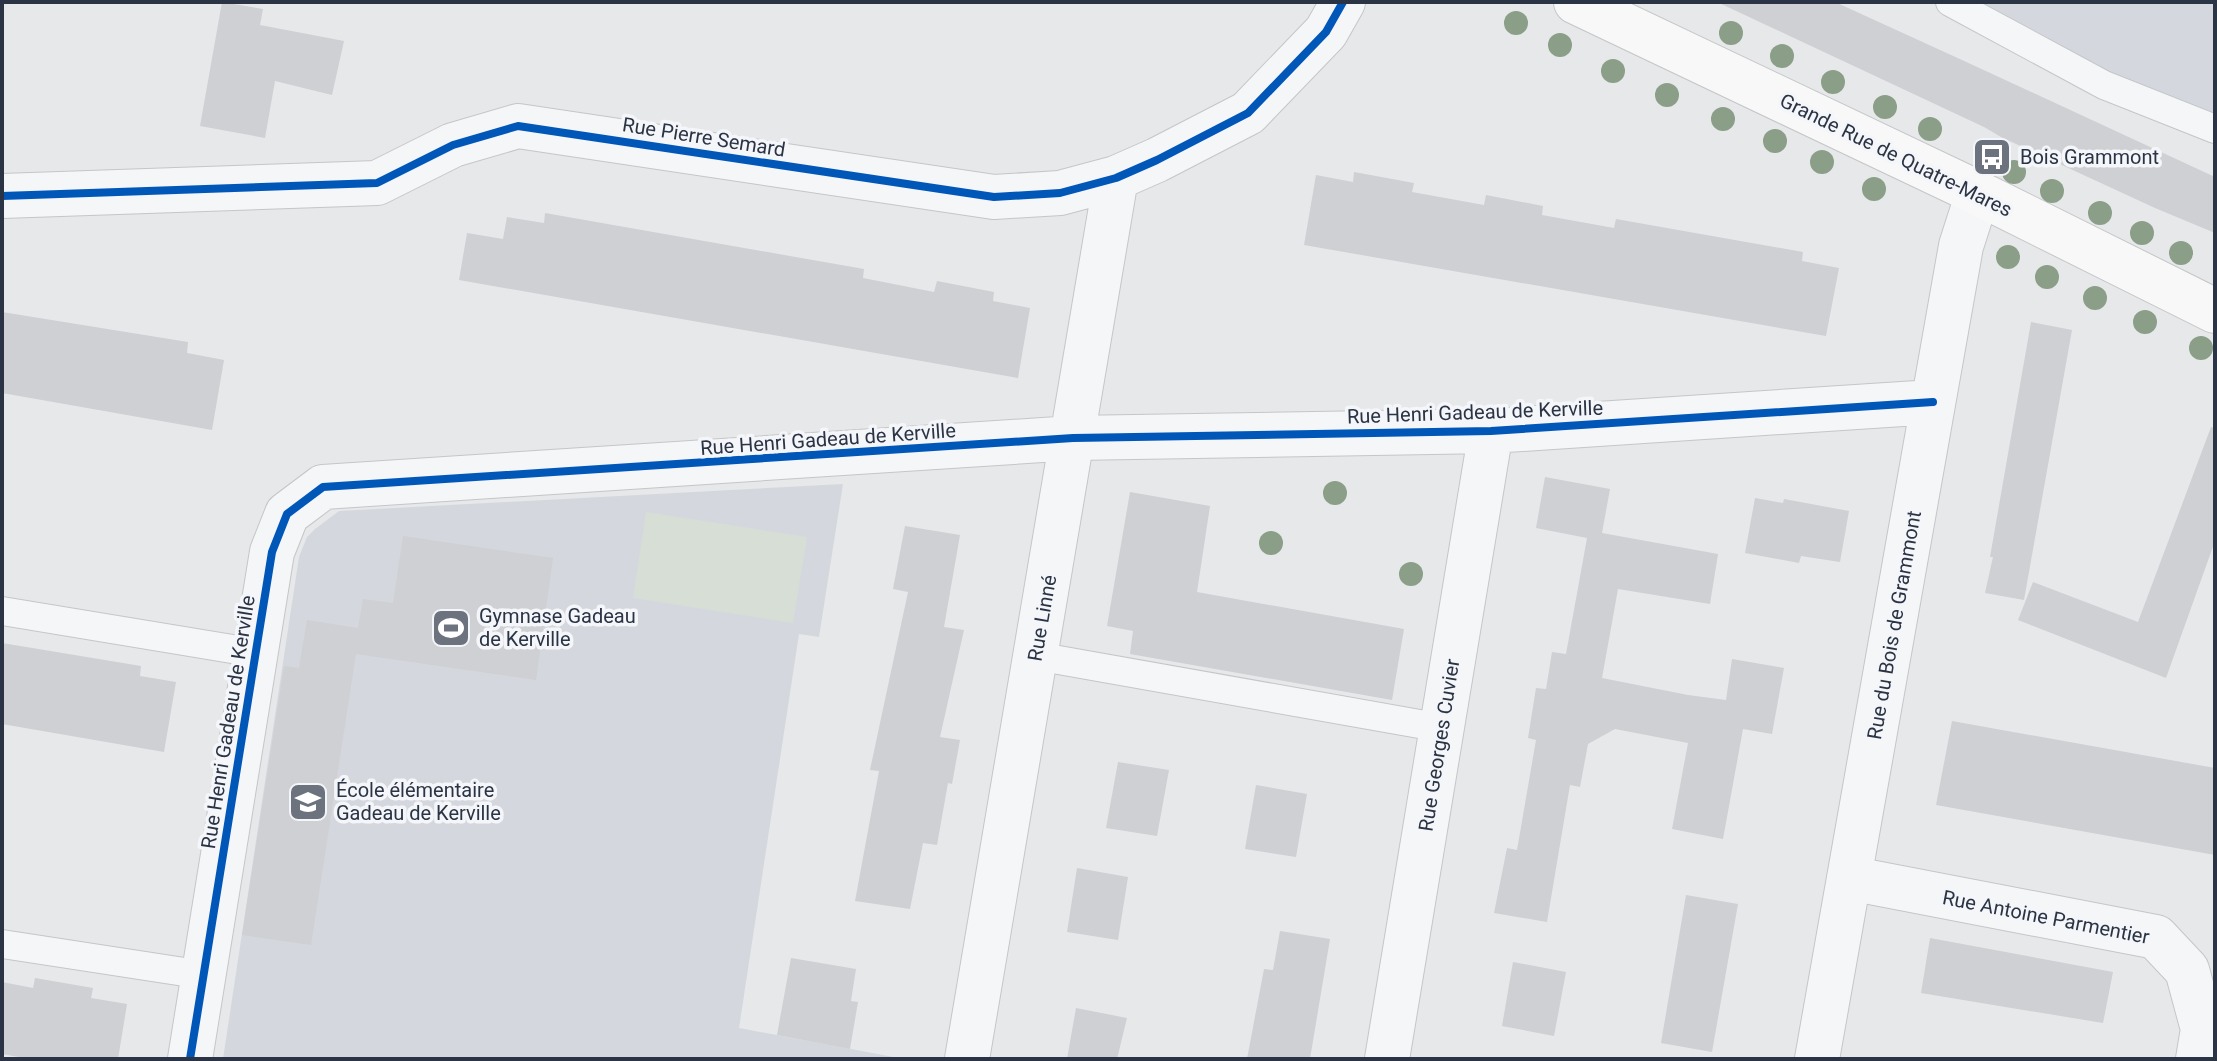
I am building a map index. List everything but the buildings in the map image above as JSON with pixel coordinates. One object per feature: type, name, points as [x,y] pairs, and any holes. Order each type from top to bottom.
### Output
[{"type":"main road","name":"Grande Rue de Quatre-Mares","points":[[1576,2],[1978,193],[2215,311]]},
{"type":"street","name":"Rue Pierre Semard","points":[[2,196],[377,183],[453,145],[518,126],[994,197],[1060,193],[1116,178],[1248,113],[1326,32],[1343,2]]},
{"type":"street","name":"Rue Linné","points":[[967,1059],[1116,178]]},
{"type":"street","name":"Rue du Bois de Grammont","points":[[1817,1059],[1961,246],[1978,193]]},
{"type":"street","name":"Rue Henri Gadeau de Kerville","points":[[190,1059],[272,552],[287,514],[323,487],[1073,438],[1491,431],[1933,402]]},
{"type":"street","name":"Rue Georges Cuvier","points":[[1387,1059],[1491,431]]},
{"type":"street","name":"Rue Antoine Parmentier","points":[[1849,878],[2156,937],[2187,970],[2203,1029],[2198,1059]]},
{"type":"lane","points":[[1950,2],[2104,85],[2215,129]]},
{"type":"lane","name":"Rue Henri Gadeau de Kerville","points":[[2,611],[256,653]]},
{"type":"lane","points":[[1036,656],[1442,728]]},
{"type":"lane","points":[[2,944],[204,975]]},
{"type":"shaded area","points":[[1975,2],[2215,2],[2215,132]]},
{"type":"shaded area","points":[[843,484],[819,637],[799,634],[739,1028],[904,1059],[223,1059],[299,557],[307,537],[315,529],[339,511]]},
{"type":"shaded area","points":[[646,512],[807,537],[793,623],[633,598]]},
{"type":"cycle path","points":[[2,196],[377,183],[453,145],[518,126],[994,197],[1060,193],[1116,178],[1248,113],[1326,32],[1343,2]]},
{"type":"cycle path","points":[[190,1059],[272,552],[287,514],[323,487],[1073,438],[1491,431],[1933,402]]},
{"type":"place","name":"Bois Grammont","points":[[1992,157]]},
{"type":"place","name":"Gymnase Gadeau de Kerville","points":[[451,628]]},
{"type":"place","name":"École élémentaire Gadeau de Kerville","points":[[308,802]]}]
